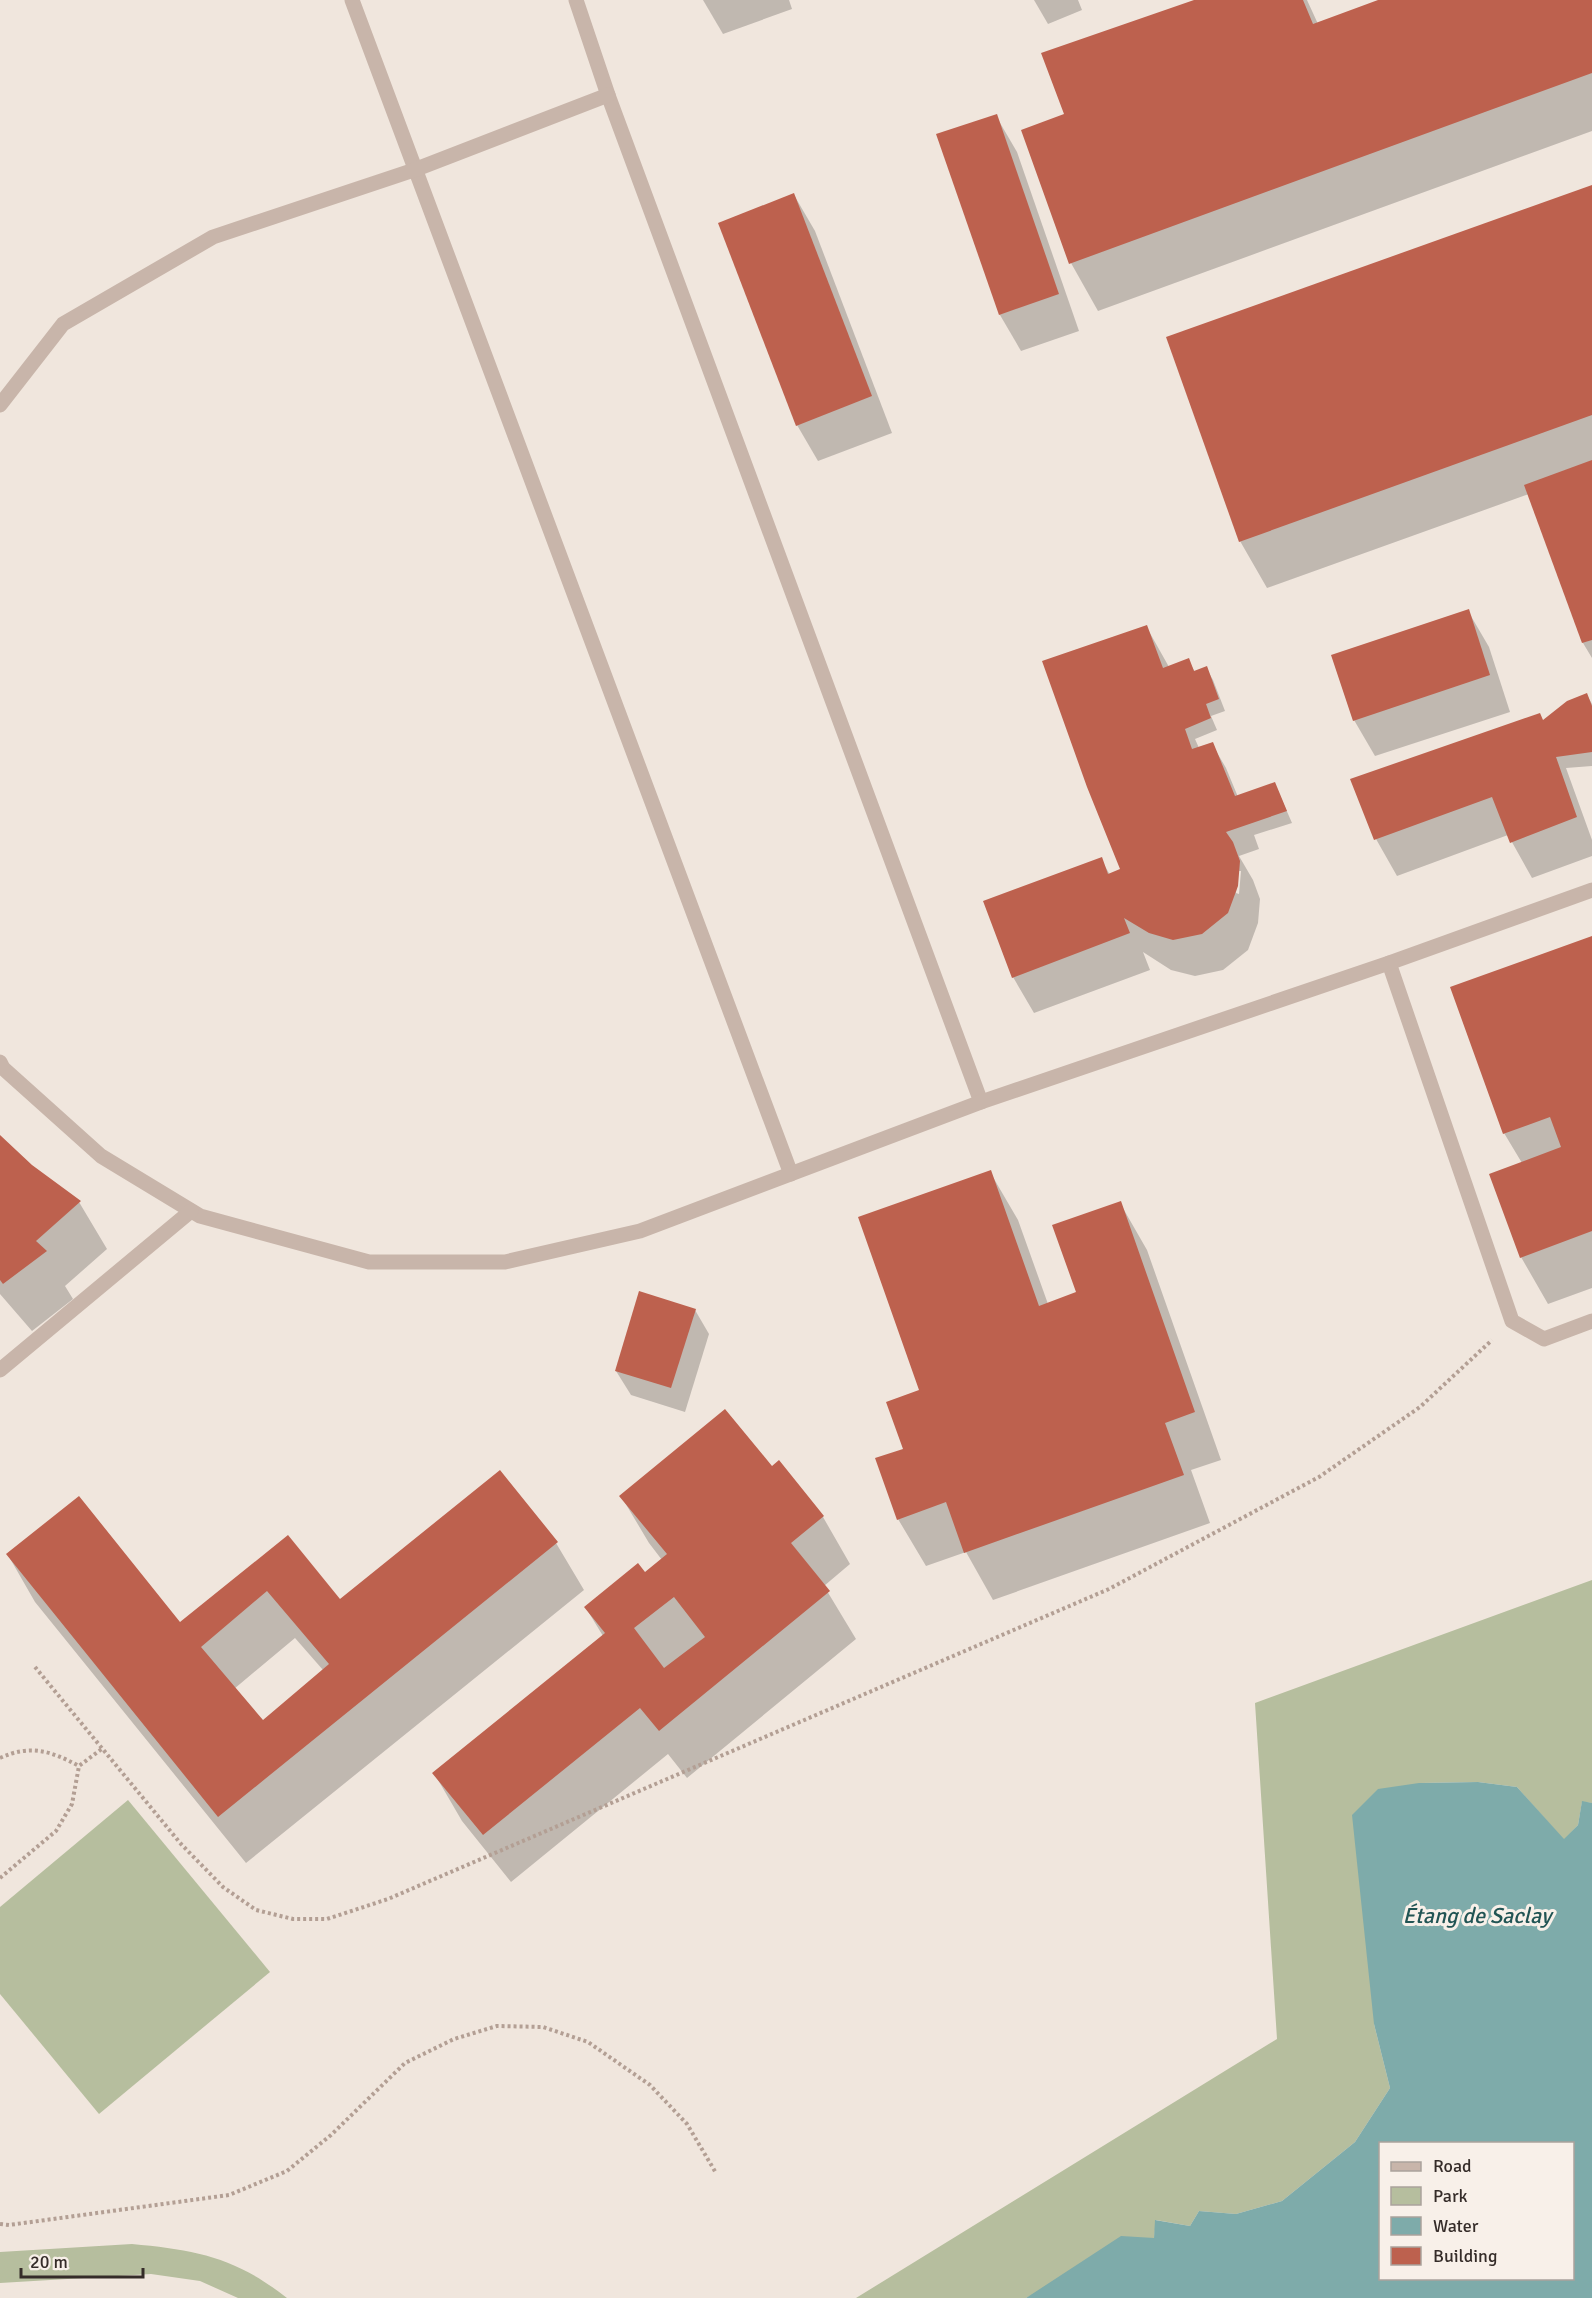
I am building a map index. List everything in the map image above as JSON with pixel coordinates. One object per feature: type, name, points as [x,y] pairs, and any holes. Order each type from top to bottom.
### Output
[{"type":"lane","points":[[352,0],[791,1174]]},
{"type":"lane","points":[[576,0],[608,95],[981,1102]]},
{"type":"lane","points":[[0,405],[63,324],[213,237],[414,170],[608,95]]},
{"type":"lane","points":[[0,1062],[3,1068],[101,1156],[200,1216],[369,1262],[505,1262],[640,1231],[981,1102],[1389,963],[1592,890]]},
{"type":"lane","points":[[1389,963],[1512,1321],[1544,1339],[1592,1321]]},
{"type":"lane","points":[[0,1370],[191,1211]]},
{"type":"path","points":[[35,1667],[181,1844],[223,1887],[256,1910],[292,1919],[327,1919],[387,1899],[1109,1589],[1320,1477],[1420,1407],[1512,1321]]},
{"type":"path","points":[[0,1878],[56,1831],[72,1804],[79,1766],[103,1748]]},
{"type":"path","points":[[0,1758],[16,1750],[35,1749],[61,1756],[79,1766]]},
{"type":"path","points":[[0,2224],[9,2225],[229,2195],[287,2171],[331,2135],[405,2063],[454,2039],[497,2026],[543,2027],[588,2042],[650,2085],[687,2124],[716,2174]]},
{"type":"green space","points":[[1592,1580],[1592,1803],[1582,1802],[1578,1825],[1564,1840],[1517,1787],[1478,1782],[1419,1783],[1374,2024],[1390,2088],[1355,2142],[1282,2201],[1236,2214],[1199,2211],[1190,2226],[1156,2220],[1154,2239],[1026,2298],[856,2298],[1277,2039],[1255,1703]]},
{"type":"green space","points":[[128,1800],[270,1972],[99,2114],[0,1994],[0,1907]]},
{"type":"green space","points":[[132,2244],[176,2249],[232,2264],[268,2284],[287,2298],[238,2298],[200,2281],[151,2274],[0,2283],[0,2252]]},
{"type":"water","name":"Étang de Saclay","points":[[1478,1782],[1517,1787],[1564,1839],[1578,1825],[1582,1801],[1592,1803],[1592,2298],[1026,2298],[1121,2236],[1154,2238],[1155,2220],[1190,2226],[1199,2211],[1236,2214],[1282,2201],[1355,2142],[1390,2088],[1374,2024],[1352,1815],[1378,1789],[1419,1783]]},
{"type":"building","points":[[1194,0],[1303,0],[1313,24],[1378,0],[1592,0],[1592,73],[1069,264],[1021,130],[1064,114],[1041,53]]},
{"type":"building","points":[[997,114],[1059,294],[999,315],[936,134]]},
{"type":"building","points":[[1592,185],[1592,415],[1239,542],[1166,337]]},
{"type":"building","points":[[794,193],[872,396],[796,426],[718,223]]},
{"type":"building","points":[[1592,460],[1592,640],[1582,643],[1524,485]]},
{"type":"building","points":[[1469,609],[1490,675],[1353,721],[1331,655]]},
{"type":"building","points":[[1147,625],[1163,668],[1189,658],[1194,671],[1207,666],[1219,699],[1206,704],[1211,718],[1185,729],[1192,749],[1213,742],[1235,796],[1275,782],[1287,811],[1226,832],[1233,842],[1240,861],[1238,886],[1228,913],[1202,934],[1173,940],[1149,933],[1124,918],[1130,933],[1012,978],[983,901],[1102,857],[1108,874],[1120,869],[1087,787],[1042,661]]},
{"type":"building","points":[[1587,693],[1592,706],[1592,752],[1556,757],[1577,817],[1510,843],[1492,797],[1374,840],[1350,779],[1540,713],[1543,720],[1567,701]]},
{"type":"building","points":[[1592,936],[1592,1231],[1520,1258],[1489,1174],[1561,1147],[1550,1117],[1503,1134],[1450,987]]},
{"type":"building","points":[[0,1135],[32,1165],[81,1201],[36,1241],[47,1251],[3,1284],[0,1280]]},
{"type":"building","points":[[991,1170],[1039,1306],[1076,1292],[1052,1225],[1121,1201],[1195,1412],[1165,1423],[1184,1475],[964,1553],[946,1502],[897,1520],[875,1458],[903,1449],[886,1402],[919,1390],[858,1217]]},
{"type":"building","points":[[639,1291],[696,1309],[671,1388],[615,1371]]},
{"type":"building","points":[[725,1409],[772,1466],[779,1460],[824,1516],[791,1543],[830,1591],[659,1731],[640,1708],[483,1835],[432,1773],[605,1633],[584,1607],[638,1563],[645,1572],[667,1554],[619,1496]],"holes":[[[674,1597],[705,1637],[664,1668],[634,1628]]]},
{"type":"building","points":[[500,1470],[558,1542],[218,1817],[6,1554],[79,1496],[180,1622],[288,1535],[340,1599]],"holes":[[[267,1591],[329,1664],[263,1720],[201,1647]]]}]
